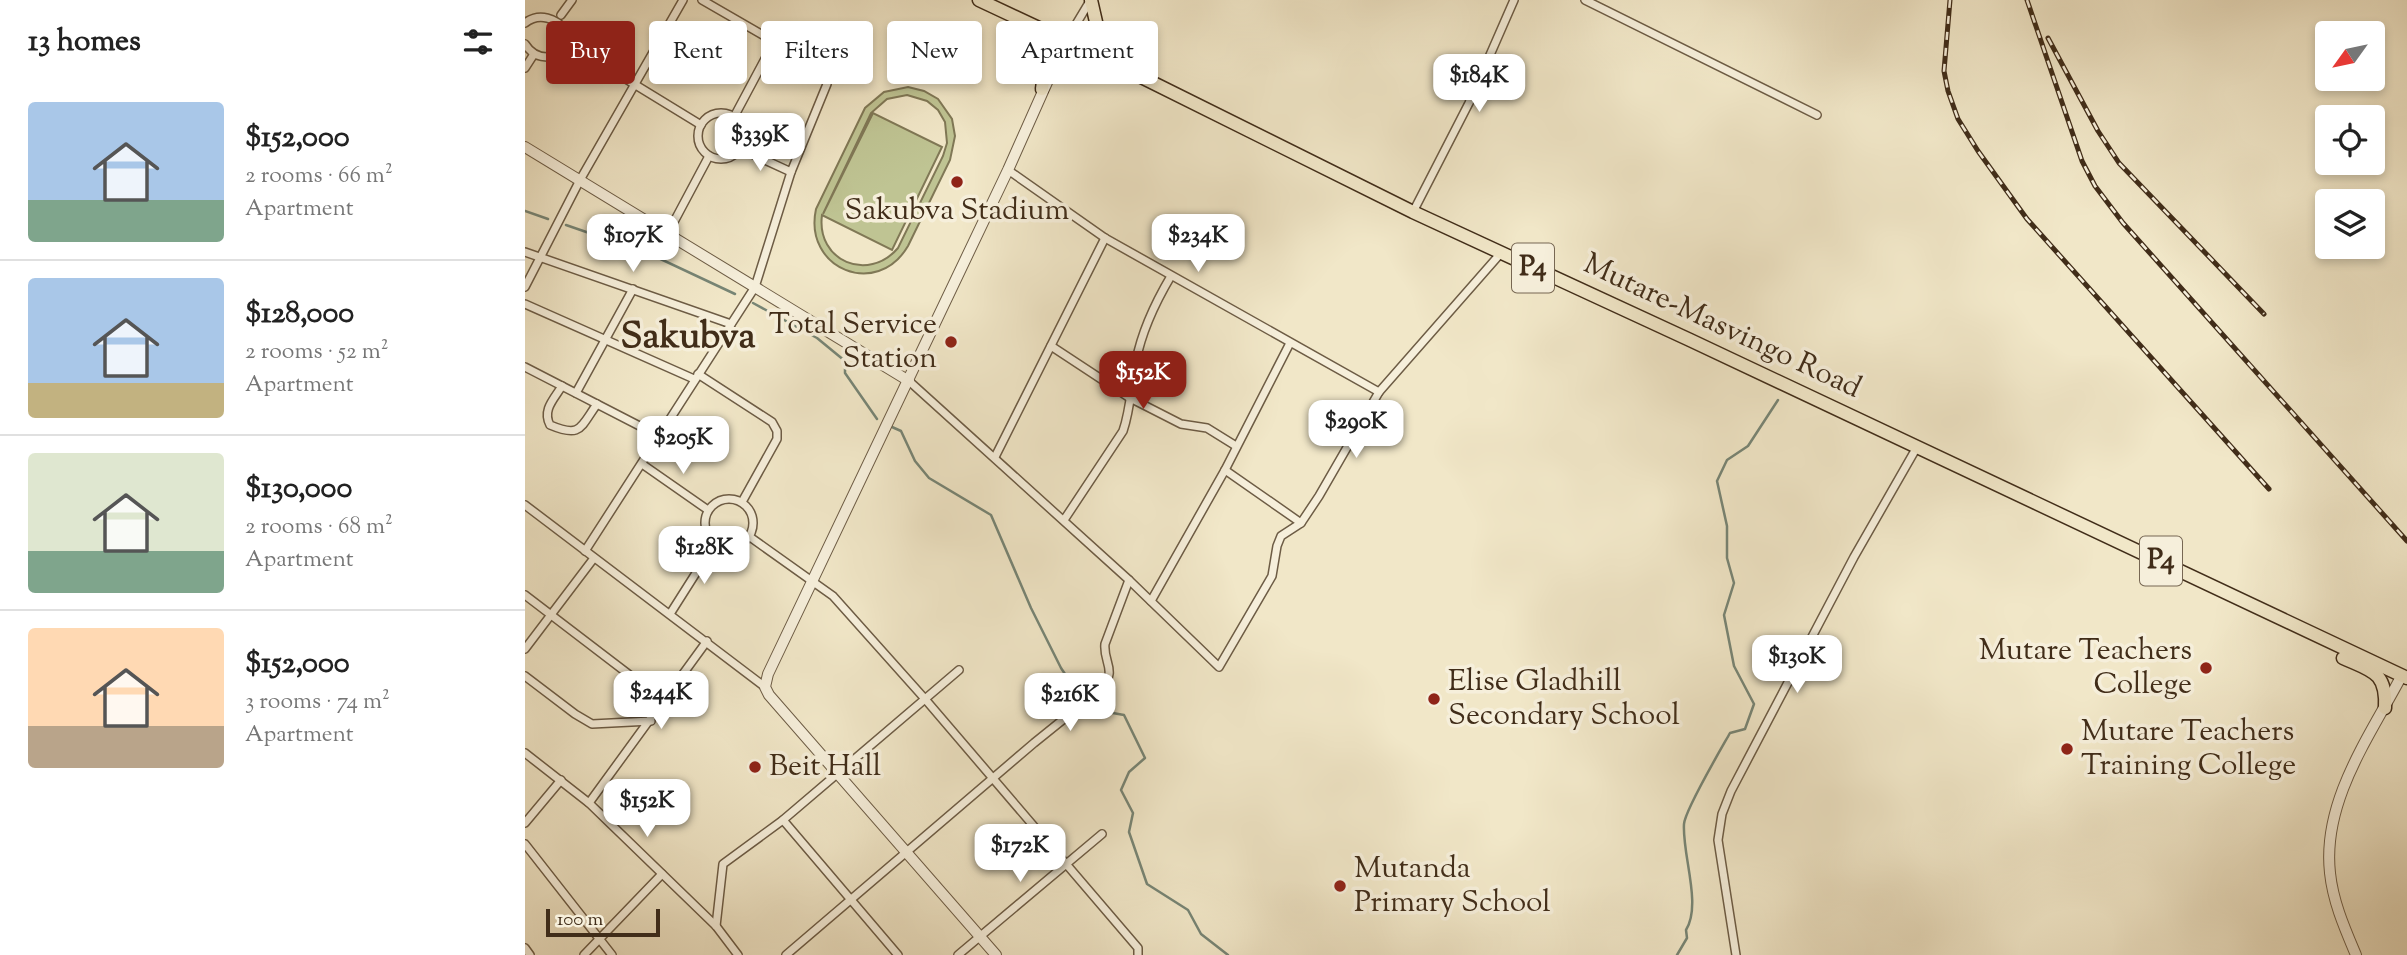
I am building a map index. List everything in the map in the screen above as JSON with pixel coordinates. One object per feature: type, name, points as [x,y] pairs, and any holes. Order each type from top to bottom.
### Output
[{"type":"highway","name":"Mutare-Masvingo Road","points":[[979,0],[1021,20]]},
{"type":"highway","points":[[1091,0],[1096,21]]},
{"type":"highway","points":[[1021,20],[1044,47],[1046,63],[1042,89]]},
{"type":"highway","name":"Mutare-Masvingo Road","points":[[1154,84],[1413,212],[2404,677]]},
{"type":"highway","points":[[2297,627],[2306,640],[2379,677],[2385,687],[2385,708]]},
{"type":"street","points":[[561,15],[572,0]]},
{"type":"street","points":[[635,81],[683,0]]},
{"type":"street","points":[[702,0],[761,34]]},
{"type":"street","points":[[1078,21],[1091,0]]},
{"type":"street","points":[[1413,212],[1469,103],[1514,0]]},
{"type":"street","points":[[1585,0],[1817,115]]},
{"type":"street","points":[[525,21],[531,15],[545,10],[561,15],[564,21]]},
{"type":"street","points":[[525,44],[534,54],[546,56]]},
{"type":"street","points":[[525,68],[534,54]]},
{"type":"street","points":[[734,117],[761,66]]},
{"type":"street","points":[[525,287],[633,84],[701,125]]},
{"type":"street","points":[[585,551],[755,287],[791,172],[825,84]]},
{"type":"street","points":[[765,687],[768,674],[1008,170],[1045,84]]},
{"type":"street","points":[[720,113],[734,117],[743,128],[744,142],[741,149],[730,158],[716,159],[709,156],[700,145],[698,131],[701,125],[706,119],[720,113]]},
{"type":"street","points":[[525,147],[909,381],[1064,520],[1219,667],[1272,576],[1281,536],[1301,523],[1379,392],[1501,253]]},
{"type":"street","points":[[741,149],[791,172]]},
{"type":"street","points":[[668,233],[709,156]]},
{"type":"street","points":[[1008,170],[1105,238],[1379,392]]},
{"type":"street","points":[[995,457],[1105,238]]},
{"type":"street","points":[[525,252],[731,324]]},
{"type":"street","points":[[1064,520],[1123,431],[1128,416],[1136,360],[1144,333],[1154,306],[1171,276]]},
{"type":"street","points":[[576,393],[633,289]]},
{"type":"street","points":[[525,304],[696,377],[772,422],[778,439],[742,502]]},
{"type":"street","points":[[1151,601],[1225,470],[1290,343]]},
{"type":"street","points":[[1051,346],[1130,398],[1181,424],[1207,428],[1236,446]]},
{"type":"street","points":[[525,367],[659,436]]},
{"type":"street","points":[[562,386],[547,409],[546,417],[550,425],[567,432],[575,431],[581,427],[597,404]]},
{"type":"street","points":[[1736,955],[1718,840],[1722,814],[1731,791],[1816,629],[1917,447]]},
{"type":"street","points":[[642,464],[708,510]]},
{"type":"street","points":[[1225,470],[1301,523]]},
{"type":"street","points":[[721,500],[742,502],[751,512],[753,519],[750,537],[736,547],[729,548],[715,543],[706,532],[708,510],[721,500]]},
{"type":"street","points":[[525,505],[765,687],[769,695],[996,955]]},
{"type":"street","points":[[750,537],[833,596],[1138,948],[1138,955]]},
{"type":"street","points":[[670,614],[715,543]]},
{"type":"street","points":[[525,649],[594,558]]},
{"type":"street","points":[[786,955],[1101,689],[1107,681],[1110,666],[1105,644],[1129,580]]},
{"type":"street","points":[[525,595],[665,702]]},
{"type":"street","points":[[589,803],[707,641]]},
{"type":"street","points":[[716,926],[723,864],[783,820],[959,670]]},
{"type":"street","points":[[525,676],[592,724],[650,721]]},
{"type":"street","points":[[2356,955],[2336,903],[2330,874],[2330,836],[2344,786],[2404,677]]},
{"type":"street","points":[[525,753],[589,803],[716,926],[738,955]]},
{"type":"street","points":[[525,823],[561,780]]},
{"type":"street","points":[[783,820],[898,955]]},
{"type":"street","points":[[958,955],[1103,834]]},
{"type":"street","points":[[525,844],[612,955]]},
{"type":"street","points":[[584,955],[662,874]]},
{"type":"street","points":[[525,948],[530,955]]},
{"type":"green space","points":[[908,87],[924,91],[938,99],[952,119],[955,136],[950,160],[908,246],[895,262],[879,271],[862,273],[845,270],[831,261],[821,248],[815,230],[816,209],[865,108],[884,92]],"holes":[[[907,95],[927,101],[938,110],[945,122],[947,143],[898,248],[886,259],[873,264],[847,262],[835,255],[827,244],[822,231],[822,215],[892,250],[942,147],[873,113],[823,214],[871,113],[887,99]]]},
{"type":"waterway","points":[[525,211],[548,219]]},
{"type":"waterway","points":[[566,225],[650,254],[735,294]]},
{"type":"waterway","points":[[753,303],[817,338],[845,361],[845,373],[877,419]]},
{"type":"waterway","points":[[1677,955],[1687,938],[1686,930],[1692,907],[1684,836],[1686,817],[1730,733],[1745,729],[1754,704],[1734,666],[1724,615],[1734,583],[1727,558],[1727,526],[1717,481],[1727,460],[1748,446],[1778,400]]},
{"type":"waterway","points":[[892,427],[901,431],[915,461],[929,478],[991,515],[1031,608],[1061,668],[1077,692],[1096,710],[1124,715],[1145,758],[1129,772],[1121,790],[1133,813],[1129,832],[1147,884],[1188,910],[1201,934],[1228,955]]},
{"type":"railway","points":[[1950,0],[1944,71],[1958,119],[1978,151],[2027,219],[2269,489]]},
{"type":"railway","points":[[2027,0],[2082,161],[2095,186],[2123,223],[2407,541]]},
{"type":"railway","points":[[2048,38],[2098,131],[2119,163],[2264,314]]},
{"type":"place","name":"Sakubva Stadium","points":[[957,182]]},
{"type":"place","name":"Total Service Station","points":[[951,342]]},
{"type":"place","name":"Mutare Teachers College","points":[[2206,668]]},
{"type":"place","name":"Elise Gladhill Secondary School","points":[[1434,699]]},
{"type":"place","name":"Mutare Teachers Training College","points":[[2067,749]]},
{"type":"place","name":"Beit Hall","points":[[755,767]]},
{"type":"place","name":"Mutanda Primary School","points":[[1340,886]]},
{"type":"district","name":"Sakubva","points":[[688,338]]}]
